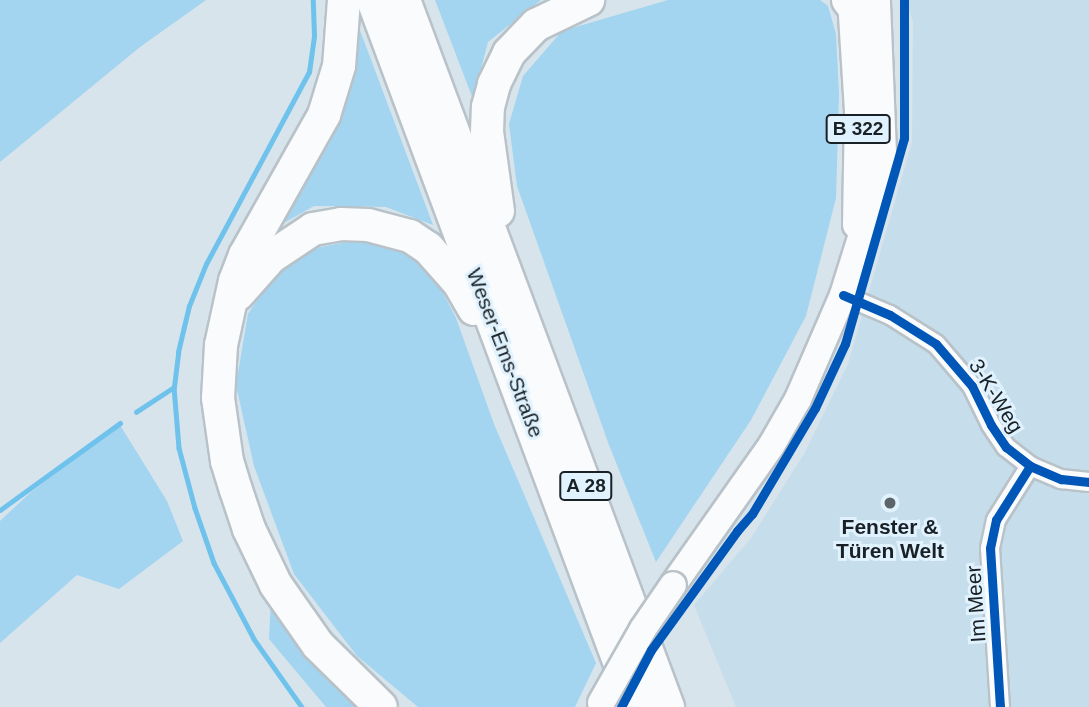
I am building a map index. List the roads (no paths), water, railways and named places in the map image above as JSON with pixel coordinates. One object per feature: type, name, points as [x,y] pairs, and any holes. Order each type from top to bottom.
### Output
[{"type":"highway","points":[[344,0],[339,66],[324,115],[245,255],[235,281],[233,300],[221,345],[218,398],[227,461],[249,529],[276,585],[318,645],[381,707]]},
{"type":"highway","name":"Weser-Ems-Straße","points":[[373,0],[636,707]]},
{"type":"highway","name":"Weser-Ems-Straße","points":[[404,0],[668,707]]},
{"type":"highway","points":[[505,268],[487,132],[488,107],[494,84],[509,53],[536,25],[588,0]]},
{"type":"highway","points":[[233,300],[271,257],[313,229],[341,224],[390,229],[428,248],[447,267],[511,369]]},
{"type":"main road","points":[[862,6],[891,0]]},
{"type":"main road","name":"B 322","points":[[599,706],[643,629],[778,435],[821,351],[843,295],[856,253],[862,6]]},
{"type":"street","name":"3-K-Weg","points":[[843,295],[890,316],[936,344],[972,386],[991,425],[1006,447],[1030,466],[1060,479],[1089,482]]},
{"type":"street","name":"Im Meer","points":[[1000,707],[990,548],[996,520],[1030,466]]},
{"type":"waterway","points":[[136,412],[174,387],[178,352],[189,306],[206,264],[309,72],[314,36],[313,0]]},
{"type":"waterway","points":[[174,387],[179,448],[195,508],[214,563],[254,639],[302,707]]},
{"type":"waterway","points":[[0,510],[120,423]]},
{"type":"place","name":"Fenster & Türen Welt","points":[[890,503]]}]
